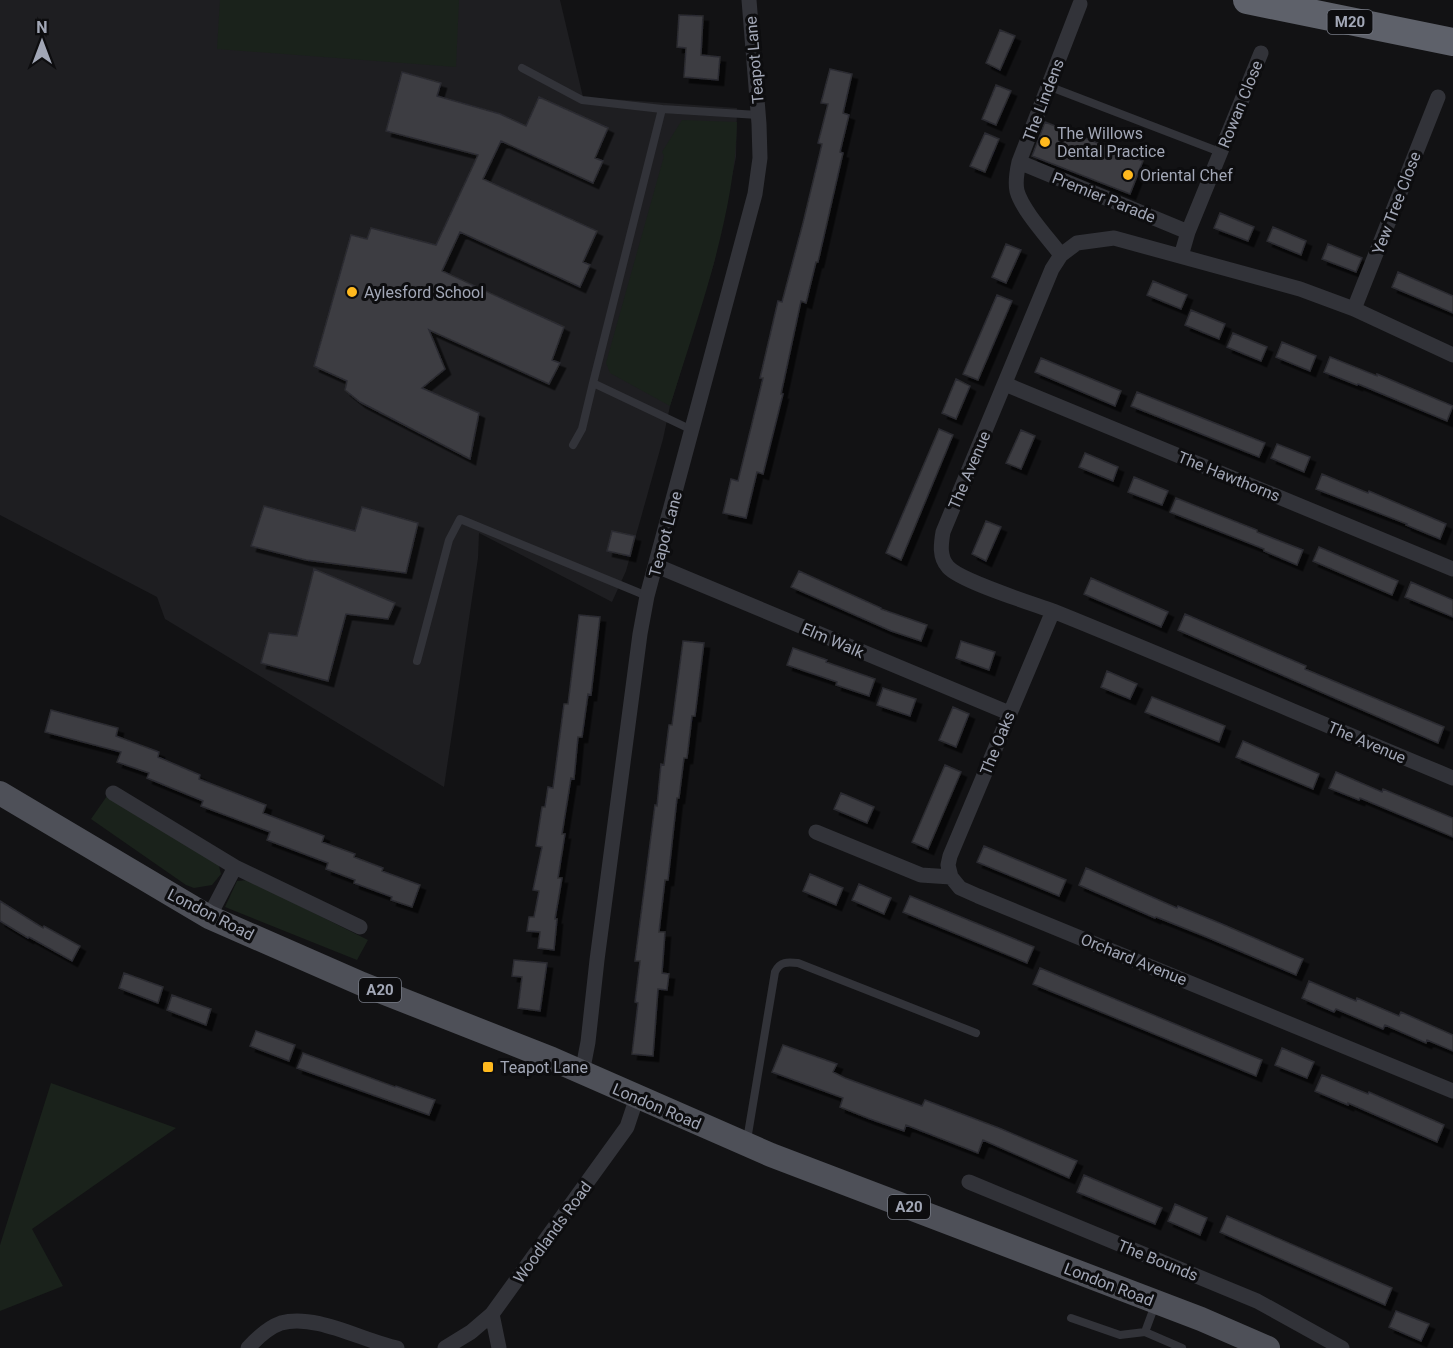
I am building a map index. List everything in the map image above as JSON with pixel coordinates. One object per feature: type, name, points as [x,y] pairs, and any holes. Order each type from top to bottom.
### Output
[{"type":"highway","name":"M20","points":[[1247,0],[1453,42]]},
{"type":"main road","name":"London Road","points":[[0,794],[209,917],[362,984],[552,1059],[746,1144],[1156,1302],[1268,1348]]},
{"type":"street","name":"Teapot Lane","points":[[582,1073],[588,1042],[639,634],[755,194],[760,158],[749,0]]},
{"type":"street","name":"The Lindens","points":[[1061,255],[1032,218],[1017,192],[1016,177],[1019,162],[1080,4]]},
{"type":"street","name":"Rowan Close","points":[[1181,256],[1188,232],[1261,53]]},
{"type":"street","name":"Yew Tree Close","points":[[1354,309],[1438,97]]},
{"type":"street","name":"Premier Parade","points":[[1019,162],[1188,232]]},
{"type":"street","points":[[1061,255],[1077,243],[1114,238],[1300,289],[1354,309],[1453,355]]},
{"type":"street","name":"The Avenue","points":[[1061,255],[1048,278],[943,532],[940,548],[949,568],[972,580],[1053,611],[1453,778]]},
{"type":"street","name":"The Hawthorns","points":[[1005,384],[1453,569]]},
{"type":"street","name":"Elm Walk","points":[[657,566],[1009,713]]},
{"type":"street","name":"The Oaks","points":[[951,877],[948,864],[950,856],[1053,611]]},
{"type":"street","points":[[113,793],[235,867],[360,927]]},
{"type":"street","points":[[816,832],[921,875],[951,877]]},
{"type":"street","points":[[209,917],[235,867]]},
{"type":"street","name":"Orchard Avenue","points":[[951,877],[960,888],[978,896],[1453,1091]]},
{"type":"street","name":"Woodlands Road","points":[[445,1348],[471,1332],[492,1314],[627,1126],[637,1097]]},
{"type":"street","name":"The Bounds","points":[[969,1182],[1257,1301],[1342,1348]]},
{"type":"street","points":[[492,1314],[500,1348]]},
{"type":"street","points":[[248,1348],[262,1333],[281,1323],[305,1321],[397,1348]]},
{"type":"lane","points":[[522,68],[582,100],[662,109],[758,115]]},
{"type":"lane","points":[[1048,86],[1220,152]]},
{"type":"lane","points":[[573,445],[582,429],[662,109]]},
{"type":"lane","points":[[593,383],[693,431]]},
{"type":"lane","points":[[417,661],[449,540],[460,519],[648,596]]},
{"type":"lane","points":[[746,1144],[775,972],[778,966],[786,961],[798,963],[976,1033]]},
{"type":"lane","points":[[1145,1332],[1156,1302]]},
{"type":"lane","points":[[1071,1318],[1120,1335],[1145,1332],[1182,1348]]},
{"type":"shaded area","name":"Aylesford School","points":[[0,0],[560,0],[583,97],[737,108],[736,157],[714,263],[670,406],[626,571],[612,602],[479,533],[478,558],[444,787],[165,619],[157,597],[0,515]]},
{"type":"shaded area","points":[[220,0],[459,0],[456,67],[217,49]]},
{"type":"shaded area","points":[[682,120],[737,122],[730,193],[722,229],[703,301],[670,406],[610,373],[606,363],[664,156],[662,152]]},
{"type":"shaded area","points":[[107,796],[218,862],[221,874],[212,885],[194,888],[186,885],[91,819]]},
{"type":"shaded area","points":[[248,880],[368,940],[357,960],[225,907],[237,881]]},
{"type":"shaded area","points":[[51,1083],[176,1128],[32,1229],[63,1286],[0,1311],[0,1245]]},
{"type":"building","points":[[679,15],[703,16],[701,55],[720,57],[718,80],[684,77],[686,48],[677,47]]},
{"type":"building","points":[[1000,30],[1015,36],[1000,70],[986,63]]},
{"type":"building","points":[[830,69],[852,74],[843,113],[849,115],[840,152],[843,153],[818,262],[816,262],[806,303],[801,301],[781,394],[783,394],[763,474],[757,472],[746,518],[723,513],[731,479],[738,481],[763,378],[760,378],[778,301],[782,302],[803,223],[822,144],[818,143],[828,104],[821,103]]},
{"type":"building","points":[[402,72],[441,83],[437,96],[500,114],[526,126],[539,97],[608,128],[595,158],[603,161],[593,183],[501,141],[483,179],[597,231],[583,262],[590,265],[580,287],[460,232],[442,271],[564,327],[552,360],[560,363],[549,384],[429,330],[445,369],[422,388],[479,413],[470,459],[360,402],[345,390],[347,381],[314,366],[351,235],[367,239],[371,228],[436,245],[478,155],[386,131]]},
{"type":"building","points":[[996,85],[1011,91],[996,125],[982,119]]},
{"type":"building","points":[[1045,122],[1143,161],[1130,194],[1032,156]]},
{"type":"building","points":[[985,133],[999,139],[985,172],[970,166]]},
{"type":"building","points":[[1220,213],[1254,227],[1248,241],[1214,228]]},
{"type":"building","points":[[1273,227],[1306,241],[1301,255],[1267,241]]},
{"type":"building","points":[[1006,244],[1021,250],[1006,283],[992,277]]},
{"type":"building","points":[[1328,244],[1362,258],[1356,272],[1322,259]]},
{"type":"building","points":[[1398,272],[1453,296],[1453,313],[1392,287]]},
{"type":"building","points":[[1153,281],[1187,295],[1181,309],[1147,295]]},
{"type":"building","points":[[997,295],[1012,301],[978,380],[963,374]]},
{"type":"building","points":[[1191,310],[1225,324],[1219,339],[1185,325]]},
{"type":"building","points":[[1233,333],[1267,347],[1261,361],[1227,347]]},
{"type":"building","points":[[1282,342],[1316,356],[1310,371],[1276,357]]},
{"type":"building","points":[[1330,357],[1453,406],[1447,421],[1324,372]]},
{"type":"building","points":[[1041,358],[1121,391],[1115,406],[1035,372]]},
{"type":"building","points":[[956,379],[970,386],[956,419],[942,413]]},
{"type":"building","points":[[1137,392],[1265,443],[1259,457],[1131,406]]},
{"type":"building","points":[[939,429],[953,435],[901,560],[886,553]]},
{"type":"building","points":[[1021,430],[1035,436],[1021,469],[1006,463]]},
{"type":"building","points":[[1277,444],[1310,457],[1304,472],[1271,458]]},
{"type":"building","points":[[1085,453],[1118,467],[1113,481],[1079,467]]},
{"type":"building","points":[[1322,474],[1368,493],[1369,491],[1446,524],[1440,539],[1316,489]]},
{"type":"building","points":[[1134,477],[1168,491],[1162,505],[1128,492]]},
{"type":"building","points":[[1176,498],[1303,550],[1297,565],[1264,549],[1170,512]]},
{"type":"building","points":[[264,506],[355,531],[362,507],[418,523],[406,573],[306,560],[251,546]]},
{"type":"building","points":[[986,521],[1001,527],[986,561],[972,554]]},
{"type":"building","points":[[612,531],[635,536],[630,556],[607,551]]},
{"type":"building","points":[[1319,547],[1398,581],[1392,595],[1313,561]]},
{"type":"building","points":[[314,569],[395,603],[388,619],[346,614],[328,681],[261,663],[269,633],[297,636]]},
{"type":"building","points":[[799,571],[881,609],[927,625],[921,641],[891,631],[791,587]]},
{"type":"building","points":[[1091,578],[1168,612],[1161,627],[1084,594]]},
{"type":"building","points":[[1411,582],[1453,600],[1453,617],[1405,597]]},
{"type":"building","points":[[1185,614],[1306,666],[1305,669],[1444,727],[1438,743],[1178,630]]},
{"type":"building","points":[[579,615],[600,617],[591,695],[588,694],[582,737],[578,737],[574,779],[571,778],[562,834],[565,834],[558,878],[562,878],[555,919],[557,919],[554,950],[538,948],[540,932],[527,931],[529,917],[534,917],[539,891],[533,890],[542,847],[536,846],[542,807],[545,807],[548,787],[553,788],[564,704],[568,704]]},
{"type":"building","points":[[683,641],[704,643],[695,716],[692,716],[687,758],[684,758],[679,798],[677,798],[668,880],[665,880],[659,932],[665,932],[662,973],[669,974],[667,990],[658,989],[653,1056],[632,1054],[640,961],[635,961],[661,764],[664,765],[669,725],[672,725]]},
{"type":"building","points":[[961,641],[995,652],[989,670],[956,658]]},
{"type":"building","points":[[793,648],[875,679],[869,696],[787,665]]},
{"type":"building","points":[[1107,671],[1137,684],[1130,699],[1101,687]]},
{"type":"building","points":[[883,688],[916,699],[910,716],[877,705]]},
{"type":"building","points":[[1152,697],[1225,726],[1219,742],[1145,712]]},
{"type":"building","points":[[953,707],[969,714],[956,747],[939,740]]},
{"type":"building","points":[[51,710],[118,728],[116,736],[159,752],[158,757],[200,775],[199,779],[266,805],[263,813],[324,836],[322,842],[355,854],[354,857],[383,868],[382,871],[420,885],[412,907],[391,900],[392,897],[354,883],[355,880],[326,869],[328,863],[267,840],[270,832],[201,806],[203,801],[147,778],[149,773],[117,762],[121,752],[45,732]]},
{"type":"building","points":[[1243,741],[1319,774],[1313,789],[1236,757]]},
{"type":"building","points":[[945,765],[961,772],[928,849],[912,842]]},
{"type":"building","points":[[1336,772],[1453,818],[1453,837],[1360,798],[1359,800],[1329,788]]},
{"type":"building","points":[[841,793],[874,807],[867,823],[834,809]]},
{"type":"building","points":[[984,846],[1066,880],[1059,896],[977,862]]},
{"type":"building","points":[[1086,868],[1303,959],[1296,975],[1079,885]]},
{"type":"building","points":[[810,874],[843,888],[836,905],[803,891]]},
{"type":"building","points":[[859,884],[891,898],[884,914],[852,900]]},
{"type":"building","points":[[910,896],[1034,947],[1027,963],[903,912]]},
{"type":"building","points":[[0,901],[43,928],[44,926],[80,946],[72,961],[0,921]]},
{"type":"building","points":[[514,960],[547,963],[540,1011],[518,1008],[522,977],[512,976]]},
{"type":"building","points":[[1040,968],[1262,1060],[1256,1076],[1033,984]]},
{"type":"building","points":[[124,973],[163,987],[158,1003],[119,988]]},
{"type":"building","points":[[1309,981],[1399,1016],[1401,1012],[1453,1035],[1453,1051],[1427,1040],[1426,1043],[1385,1025],[1383,1029],[1336,1009],[1334,1012],[1302,998]]},
{"type":"building","points":[[172,995],[211,1009],[206,1025],[167,1010]]},
{"type":"building","points":[[256,1031],[295,1045],[289,1061],[250,1046]]},
{"type":"building","points":[[783,1045],[837,1064],[833,1072],[845,1078],[922,1106],[925,1100],[1077,1161],[1069,1178],[983,1140],[978,1153],[906,1125],[904,1131],[870,1119],[840,1107],[843,1098],[772,1072]]},
{"type":"building","points":[[1282,1048],[1314,1062],[1307,1078],[1275,1065]]},
{"type":"building","points":[[303,1053],[435,1100],[429,1115],[297,1068]]},
{"type":"building","points":[[1322,1075],[1368,1094],[1369,1092],[1444,1125],[1437,1142],[1315,1091]]},
{"type":"building","points":[[1084,1175],[1162,1208],[1155,1224],[1077,1192]]},
{"type":"building","points":[[1175,1204],[1207,1218],[1200,1235],[1168,1221]]},
{"type":"building","points":[[1227,1216],[1392,1288],[1385,1305],[1220,1232]]},
{"type":"building","points":[[1396,1311],[1429,1324],[1421,1341],[1389,1327]]},
{"type":"place","name":"The Willows Dental Practice","points":[[1045,142]]},
{"type":"place","name":"Oriental Chef","points":[[1128,175]]},
{"type":"place","name":"Aylesford School","points":[[352,292]]},
{"type":"place","name":"Teapot Lane","points":[[488,1067]]}]
